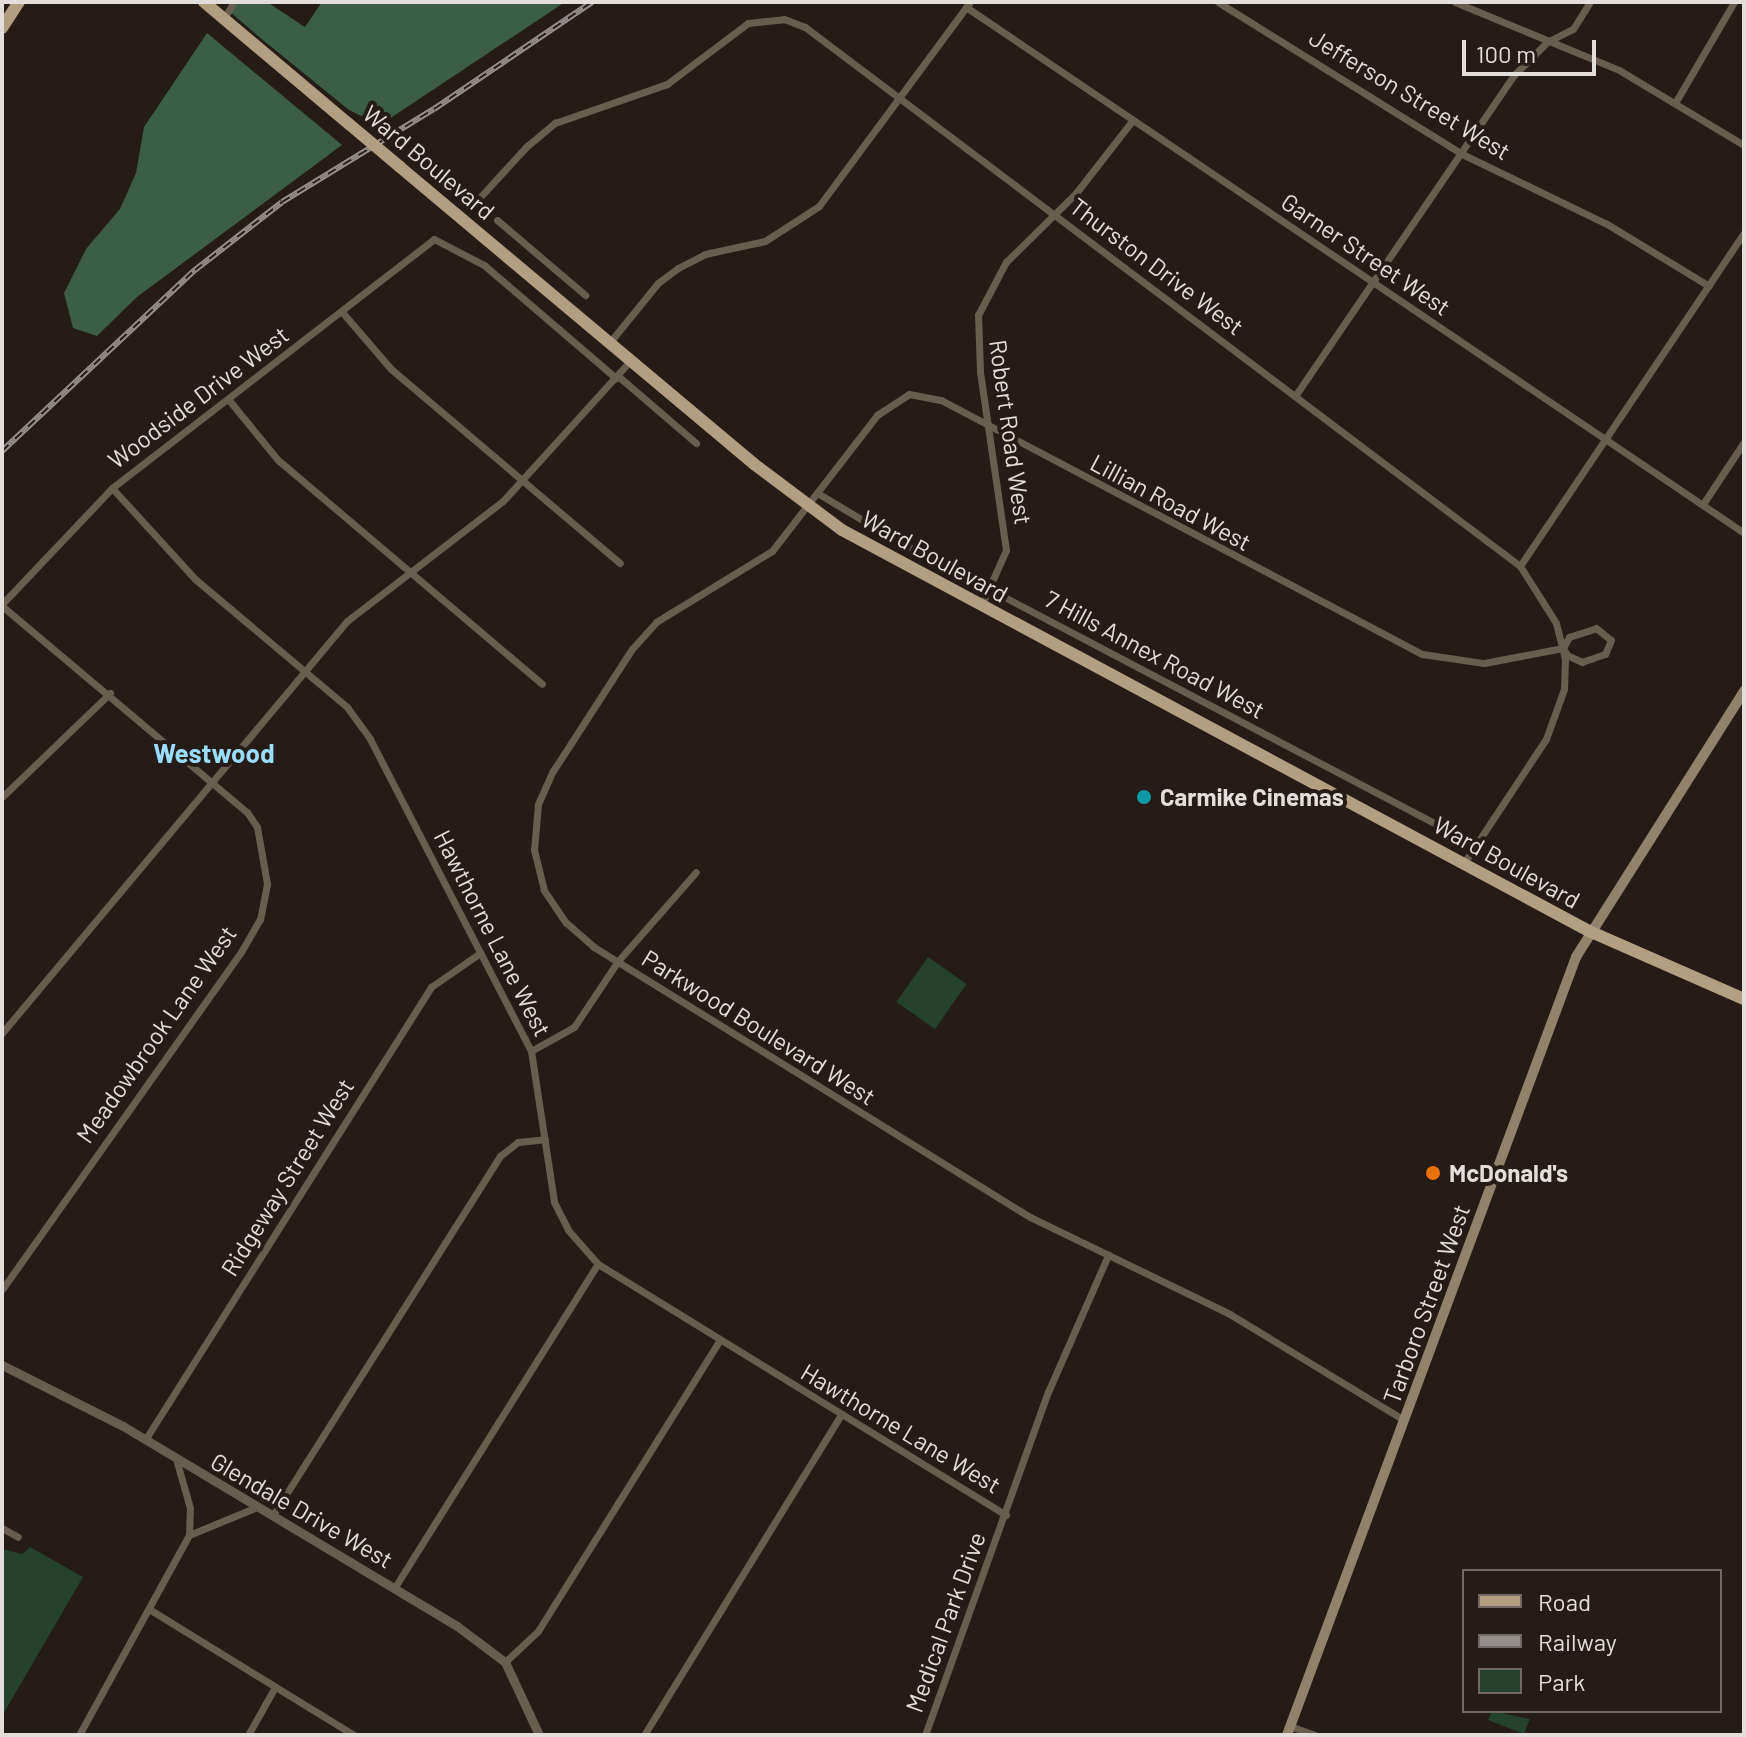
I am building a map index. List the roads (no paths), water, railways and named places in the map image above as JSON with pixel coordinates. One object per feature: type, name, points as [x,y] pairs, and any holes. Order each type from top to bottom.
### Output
[{"type":"main road","points":[[2,28],[19,2]]},
{"type":"main road","name":"Ward Boulevard","points":[[204,2],[809,508],[980,608],[1589,931],[1744,999]]},
{"type":"main road","name":"Tarboro Street West","points":[[1289,1731],[1589,931],[1740,705],[1744,691]]},
{"type":"street","points":[[224,18],[234,2]]},
{"type":"street","name":"Jefferson Street West","points":[[1218,2],[1462,154],[1607,224],[1709,286]]},
{"type":"street","points":[[1455,2],[1619,70],[1744,145]]},
{"type":"street","points":[[1295,396],[1375,284],[1515,74],[1547,42],[1573,29],[1590,2]]},
{"type":"street","points":[[1675,103],[1734,2]]},
{"type":"street","points":[[610,342],[658,283],[678,268],[705,254],[765,241],[802,220],[899,100],[968,4]]},
{"type":"street","name":"Garner Street West","points":[[968,4],[1132,121],[1744,533]]},
{"type":"street","name":"Thurston Drive West","points":[[482,195],[526,147],[555,123],[667,84],[701,64],[738,28],[759,19],[784,19],[805,27],[1520,566],[1550,609],[1563,648],[1564,689],[1553,725],[1464,863]]},
{"type":"street","name":"Robert Road West","points":[[980,608],[1006,550],[977,343],[978,315],[1006,262],[1055,214],[1132,121]]},
{"type":"street","points":[[497,220],[585,295]]},
{"type":"street","points":[[1520,566],[1744,233]]},
{"type":"street","name":"Woodside Drive West","points":[[2,605],[112,488],[434,239],[484,265],[617,377]]},
{"type":"street","points":[[539,283],[552,268]]},
{"type":"street","points":[[342,312],[391,369],[620,563]]},
{"type":"street","points":[[2,1033],[347,621],[522,480],[631,360]]},
{"type":"street","points":[[617,377],[696,443]]},
{"type":"street","name":"Lillian Road West","points":[[809,508],[877,415],[900,397],[924,395],[1422,654],[1484,663],[1563,648]]},
{"type":"street","points":[[228,399],[278,460],[542,684]]},
{"type":"street","points":[[1703,504],[1744,442]]},
{"type":"street","name":"Hawthorne Lane West","points":[[112,488],[195,579],[347,707],[370,739],[531,1051],[554,1202],[568,1230],[598,1264],[840,1416],[1006,1515]]},
{"type":"street","name":"7 Hills Annex Road West","points":[[819,494],[989,590],[1476,845]]},
{"type":"street","name":"Parkwood Boulevard West","points":[[809,508],[772,551],[656,622],[621,666],[545,786],[534,838],[544,890],[566,923],[618,961],[959,1175],[1108,1255],[1230,1314],[1404,1420]]},
{"type":"street","name":"Meadowbrook Lane West","points":[[2,605],[214,781],[257,827],[266,864],[260,919],[2,1289]]},
{"type":"street","points":[[1593,629],[1602,629],[1611,640],[1605,654],[1582,662],[1563,648],[1573,634],[1593,629]]},
{"type":"street","points":[[2,797],[110,693]]},
{"type":"street","points":[[531,1051],[574,1027],[618,961],[696,872]]},
{"type":"street","name":"Ridgeway Street West","points":[[145,1440],[431,987],[480,953]]},
{"type":"street","points":[[273,1515],[500,1156],[518,1142],[545,1139]]},
{"type":"street","name":"Medical Park Drive","points":[[925,1735],[1048,1392],[1108,1255]]},
{"type":"street","points":[[395,1587],[598,1264]]},
{"type":"street","points":[[539,1735],[505,1662],[538,1631],[719,1341]]},
{"type":"street","name":"Glendale Drive West","points":[[2,1365],[145,1440],[395,1587],[505,1662]]},
{"type":"street","points":[[644,1735],[840,1416]]},
{"type":"street","points":[[79,1735],[189,1535],[190,1508],[176,1459]]},
{"type":"street","points":[[189,1535],[257,1507]]},
{"type":"street","points":[[2,1528],[18,1537]]},
{"type":"street","points":[[149,1609],[354,1735]]},
{"type":"street","points":[[248,1735],[275,1687]]},
{"type":"street","points":[[1289,1731],[1315,1735]]},
{"type":"railway","points":[[2,451],[195,270],[282,202],[434,109],[592,2]]},
{"type":"place","name":"Carmike Cinemas","points":[[1144,797]]},
{"type":"place","name":"McDonald's","points":[[1433,1173]]},
{"type":"district","name":"Westwood","points":[[214,753]]}]
